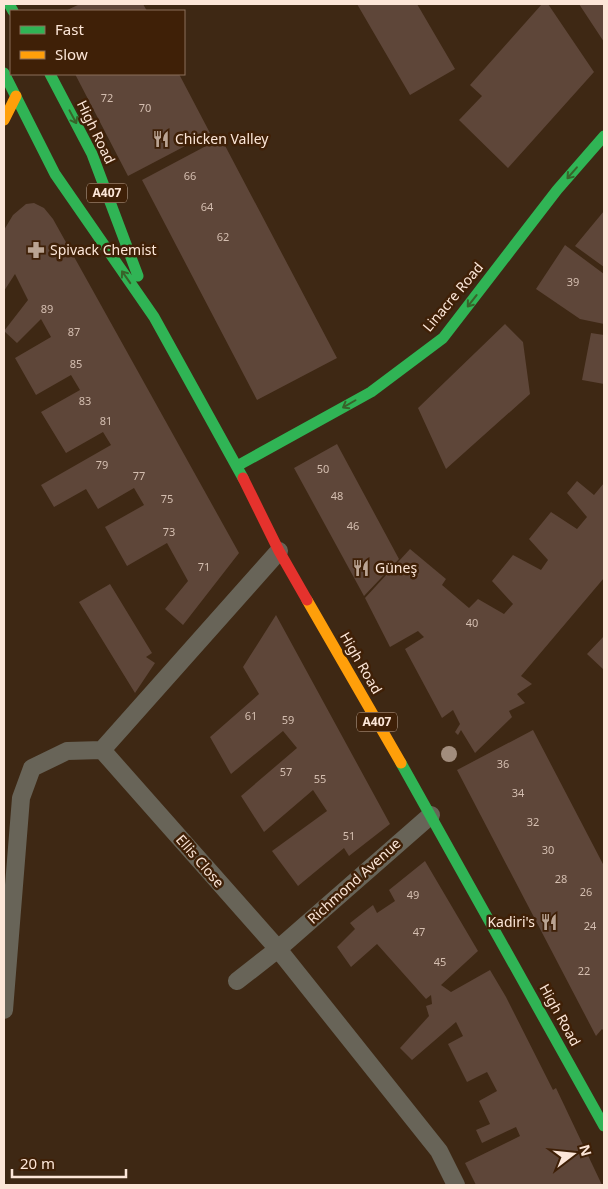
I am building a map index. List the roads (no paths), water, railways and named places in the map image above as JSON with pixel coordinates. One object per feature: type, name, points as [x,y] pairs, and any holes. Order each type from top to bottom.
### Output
[{"type":"main road","name":"High Road","points":[[4,72],[55,174],[154,317],[237,466],[279,551],[431,815],[604,1126]]},
{"type":"main road","name":"High Road","points":[[51,75],[92,154],[154,317]]},
{"type":"main road","points":[[4,120],[22,81]]},
{"type":"main road","name":"Linacre Road","points":[[237,466],[275,447],[371,392],[443,338],[557,190],[604,136]]},
{"type":"lane","points":[[4,1010],[21,798],[32,768],[67,751],[102,750],[279,551]]},
{"type":"lane","name":"Ellis Close","points":[[102,750],[278,949],[439,1151],[456,1185]]},
{"type":"lane","name":"Richmond Avenue","points":[[237,981],[278,949],[431,815]]},
{"type":"place","name":"Chicken Valley","points":[[161,139]]},
{"type":"place","name":"Spivack Chemist","points":[[36,250]]},
{"type":"place","name":"Güneş","points":[[361,568]]},
{"type":"place","name":"Kadiri's","points":[[549,922]]}]
